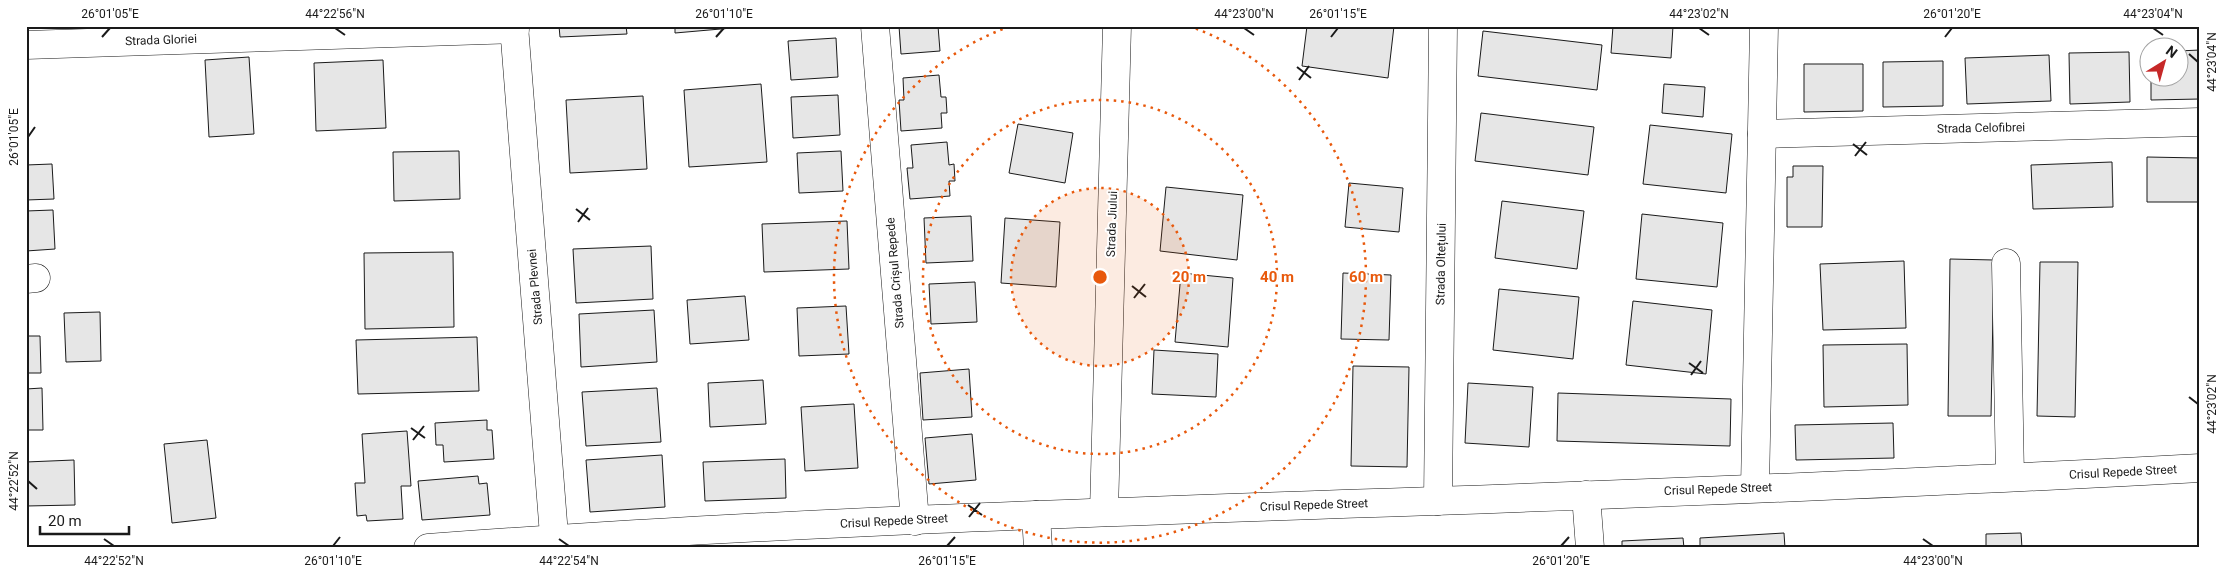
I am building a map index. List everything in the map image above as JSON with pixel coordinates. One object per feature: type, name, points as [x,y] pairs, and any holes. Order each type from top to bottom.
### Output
[{"type":"street","name":"Strada Crișul Repede","points":[[875,26],[915,520]]},
{"type":"street","name":"Strada Jiului","points":[[1104,512],[1118,26]]},
{"type":"street","name":"Strada Oltețului","points":[[1438,501],[1443,26]]},
{"type":"street","points":[[1755,488],[1764,26]]},
{"type":"street","name":"Strada Gloriei","points":[[26,45],[514,28]]},
{"type":"street","name":"Strada Plevnei","points":[[514,28],[555,543]]},
{"type":"street","name":"Strada Celofibrei","points":[[1762,134],[2200,122]]},
{"type":"street","points":[[2006,263],[2010,477]]},
{"type":"street","name":"Crisul Repede Street","points":[[428,548],[764,537],[915,520],[1438,501],[2200,468]]},
{"type":"street","points":[[1586,495],[1590,548]]},
{"type":"street","points":[[1036,515],[1038,548]]},
{"type":"building","points":[[559,26],[626,26],[627,34],[560,37]]},
{"type":"building","points":[[675,26],[732,26],[732,28],[675,33]]},
{"type":"building","points":[[899,26],[938,26],[940,51],[901,54]]},
{"type":"building","points":[[1307,26],[1394,26],[1388,78],[1302,66]]},
{"type":"building","points":[[1613,26],[1673,26],[1671,58],[1611,53]]},
{"type":"building","points":[[1483,31],[1602,45],[1597,90],[1478,76]]},
{"type":"building","points":[[836,38],[838,77],[791,80],[788,41]]},
{"type":"building","points":[[2200,50],[2200,99],[2151,100],[2151,88],[2188,88],[2188,51]]},
{"type":"building","points":[[2129,52],[2130,102],[2070,104],[2069,53]]},
{"type":"building","points":[[2049,55],[2051,101],[1967,104],[1965,58]]},
{"type":"building","points":[[249,57],[254,134],[209,137],[205,60]]},
{"type":"building","points":[[383,60],[386,128],[316,131],[314,63]]},
{"type":"building","points":[[1943,61],[1943,106],[1883,107],[1883,62]]},
{"type":"building","points":[[1804,64],[1863,64],[1863,111],[1804,112]]},
{"type":"building","points":[[939,75],[941,97],[946,97],[947,113],[941,113],[942,128],[901,131],[899,100],[904,100],[903,78]]},
{"type":"building","points":[[761,84],[767,162],[689,167],[684,90]]},
{"type":"building","points":[[1664,84],[1705,87],[1703,117],[1662,113]]},
{"type":"building","points":[[838,95],[840,135],[793,138],[791,97]]},
{"type":"building","points":[[643,96],[647,169],[570,173],[566,100]]},
{"type":"building","points":[[1481,113],[1594,127],[1588,175],[1475,161]]},
{"type":"building","points":[[1018,124],[1073,133],[1065,183],[1009,173]]},
{"type":"building","points":[[1650,125],[1732,134],[1726,193],[1643,184]]},
{"type":"building","points":[[947,142],[949,165],[954,164],[955,181],[949,181],[950,196],[910,199],[907,168],[913,168],[911,145]]},
{"type":"building","points":[[459,151],[460,199],[394,201],[393,152]]},
{"type":"building","points":[[841,151],[843,191],[799,193],[797,153]]},
{"type":"building","points":[[2147,157],[2200,158],[2200,202],[2147,202]]},
{"type":"building","points":[[2112,162],[2113,207],[2033,209],[2031,165]]},
{"type":"building","points":[[52,164],[54,199],[26,200],[26,165]]},
{"type":"building","points":[[1793,166],[1823,166],[1822,227],[1787,227],[1787,177],[1793,177]]},
{"type":"building","points":[[1349,183],[1403,188],[1399,232],[1345,227]]},
{"type":"building","points":[[1166,187],[1243,195],[1237,260],[1160,251]]},
{"type":"building","points":[[1502,201],[1584,211],[1577,269],[1495,258]]},
{"type":"building","points":[[53,210],[55,249],[26,251],[26,211]]},
{"type":"building","points":[[1642,214],[1723,223],[1717,287],[1636,279]]},
{"type":"building","points":[[971,216],[973,261],[926,263],[924,218]]},
{"type":"building","points":[[1005,218],[1060,222],[1056,287],[1001,283]]},
{"type":"building","points":[[847,221],[849,269],[764,272],[762,224]]},
{"type":"building","points":[[651,246],[653,299],[576,303],[573,249]]},
{"type":"building","points":[[453,252],[454,327],[365,329],[364,253]]},
{"type":"building","points":[[1950,259],[1994,260],[1991,416],[1948,416]]},
{"type":"building","points":[[1904,261],[1906,328],[1823,330],[1820,264]]},
{"type":"building","points":[[2040,262],[2078,262],[2075,417],[2037,416]]},
{"type":"building","points":[[1181,273],[1233,278],[1228,347],[1175,342]]},
{"type":"building","points":[[1343,273],[1391,275],[1389,340],[1341,339]]},
{"type":"building","points":[[975,282],[977,322],[931,324],[929,284]]},
{"type":"building","points":[[1499,289],[1579,297],[1573,359],[1493,350]]},
{"type":"building","points":[[745,296],[749,340],[690,344],[687,300]]},
{"type":"building","points":[[1633,301],[1712,310],[1706,374],[1626,365]]},
{"type":"building","points":[[846,306],[849,354],[799,356],[797,308]]},
{"type":"building","points":[[654,310],[657,362],[581,367],[579,314]]},
{"type":"building","points":[[100,312],[101,361],[66,362],[64,313]]},
{"type":"building","points":[[26,336],[40,336],[41,373],[26,373]]},
{"type":"building","points":[[477,337],[479,391],[358,394],[356,340]]},
{"type":"building","points":[[1907,344],[1908,405],[1824,407],[1823,345]]},
{"type":"building","points":[[1154,350],[1218,354],[1216,397],[1152,394]]},
{"type":"building","points":[[1353,366],[1409,367],[1407,467],[1351,466]]},
{"type":"building","points":[[969,369],[972,417],[923,420],[920,373]]},
{"type":"building","points":[[763,380],[766,424],[710,427],[708,383]]},
{"type":"building","points":[[1468,383],[1533,387],[1529,447],[1465,443]]},
{"type":"building","points":[[42,388],[43,430],[26,430],[26,389]]},
{"type":"building","points":[[657,388],[661,442],[586,446],[582,392]]},
{"type":"building","points":[[1558,393],[1731,399],[1730,446],[1557,441]]},
{"type":"building","points":[[854,404],[858,468],[805,471],[801,407]]},
{"type":"building","points":[[487,420],[487,430],[492,430],[494,459],[444,462],[443,445],[436,445],[435,423]]},
{"type":"building","points":[[1893,423],[1894,458],[1796,460],[1795,425]]},
{"type":"building","points":[[407,431],[411,486],[401,486],[403,519],[367,521],[366,515],[357,516],[355,483],[365,483],[362,434]]},
{"type":"building","points":[[972,434],[976,480],[929,484],[925,438]]},
{"type":"building","points":[[207,440],[216,518],[172,523],[164,444]]},
{"type":"building","points":[[662,455],[665,507],[590,512],[586,460]]},
{"type":"building","points":[[785,459],[786,498],[705,501],[703,462]]},
{"type":"building","points":[[74,460],[75,505],[26,506],[26,462]]},
{"type":"building","points":[[478,476],[479,484],[487,483],[490,515],[422,520],[418,481]]},
{"type":"building","points":[[1784,533],[1785,548],[1700,548],[1700,538]]},
{"type":"building","points":[[2021,533],[2022,548],[1986,548],[1986,534]]},
{"type":"building","points":[[1683,538],[1684,548],[1622,548],[1622,541]]}]
